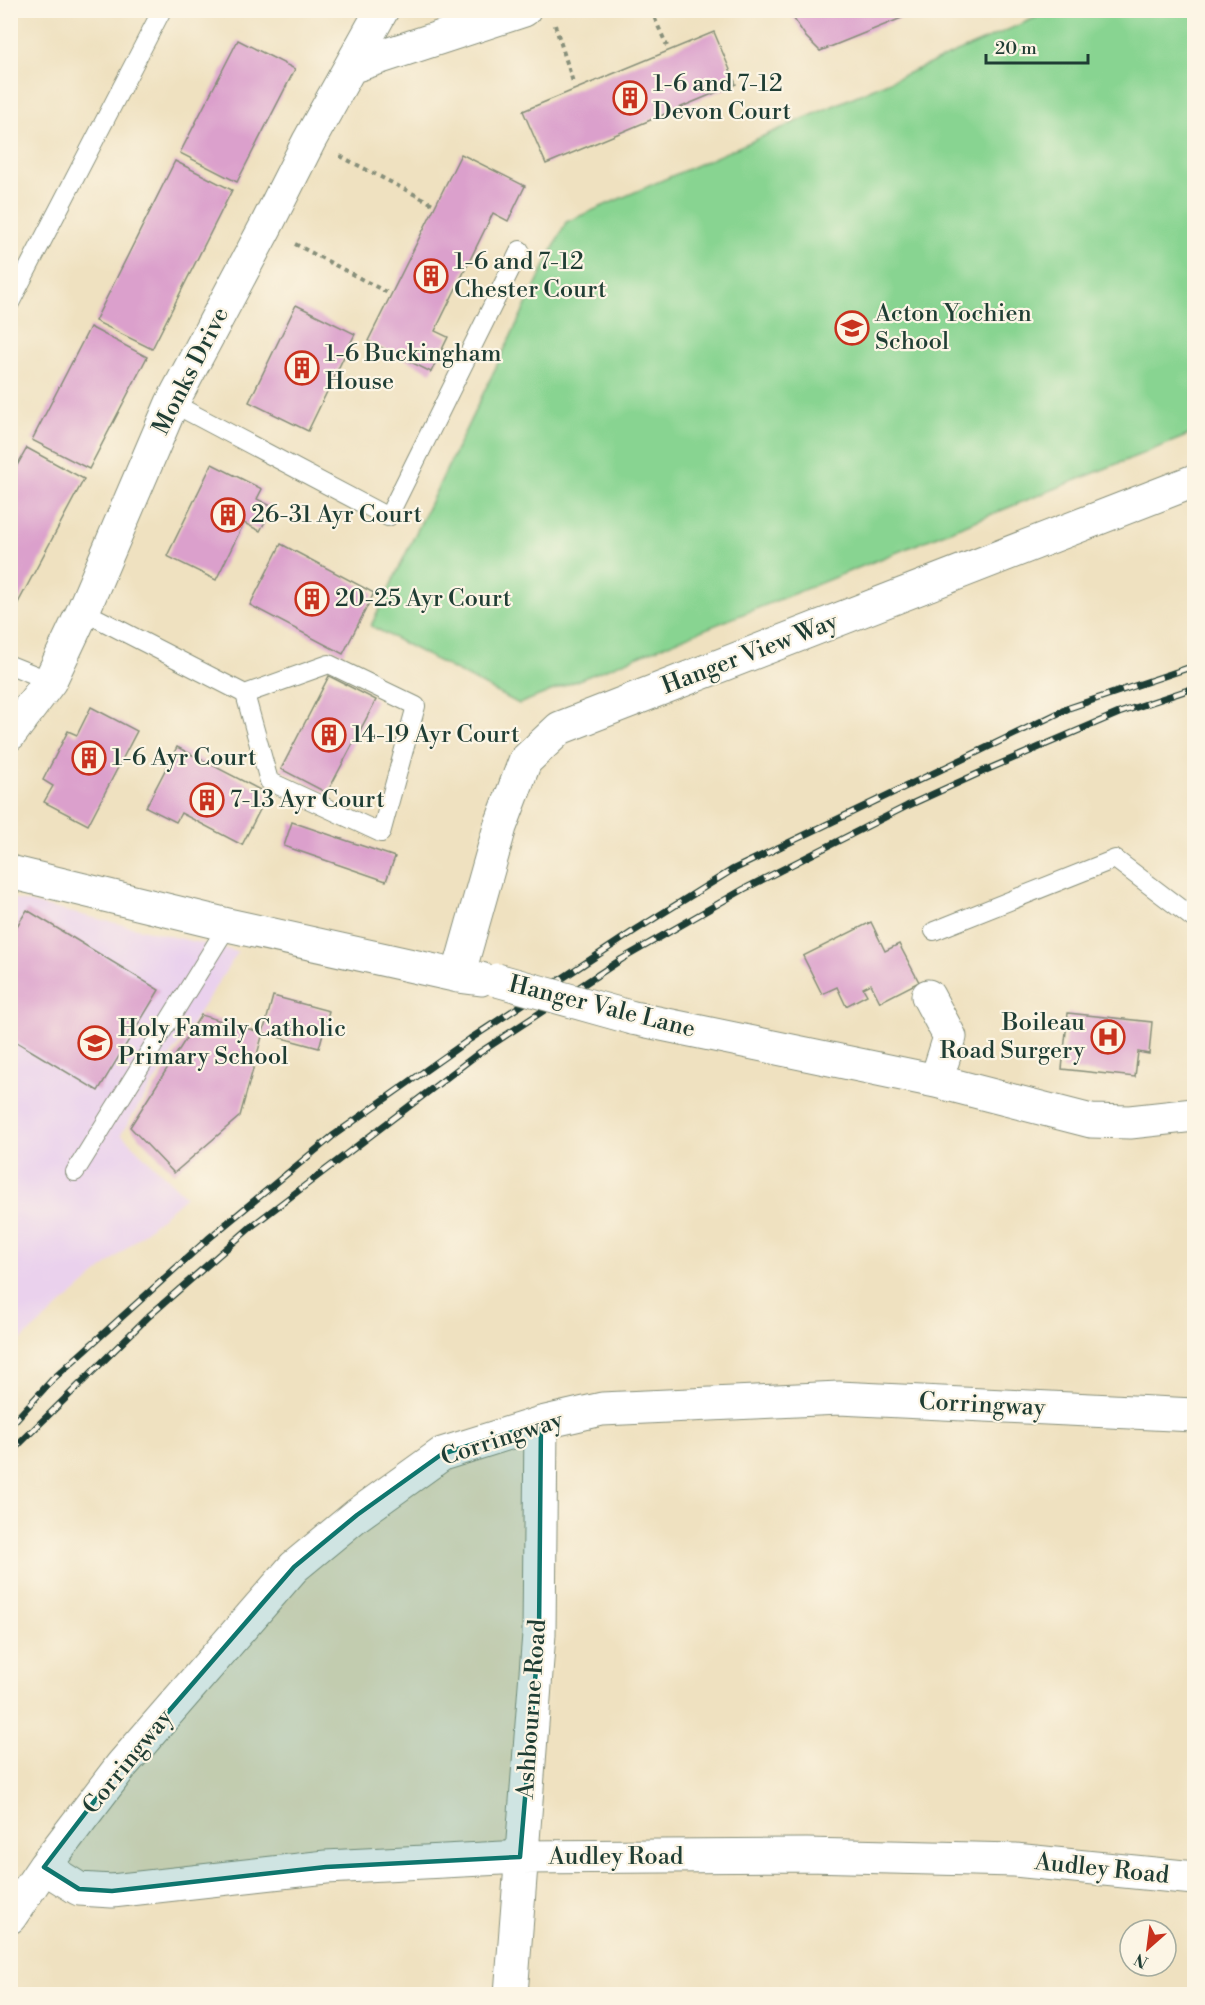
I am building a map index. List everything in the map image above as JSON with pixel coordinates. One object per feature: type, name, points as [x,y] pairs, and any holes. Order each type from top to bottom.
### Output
[{"type":"street","name":"Monks Drive","points":[[10,734],[50,681],[83,611],[172,403],[309,141],[353,66],[382,10]]},
{"type":"street","points":[[353,66],[539,16]]},
{"type":"street","name":"Hanger View Way","points":[[458,976],[500,827],[525,761],[560,728],[1194,481]]},
{"type":"street","name":"Hanger Vale Lane","points":[[10,872],[228,925],[458,976],[497,980],[633,1018],[936,1081],[1091,1121],[1130,1122],[1194,1115]]},
{"type":"street","points":[[928,996],[950,1037],[936,1081]]},
{"type":"street","name":"Corringway","points":[[10,1917],[122,1765],[294,1567],[357,1515],[442,1454],[541,1423],[603,1409],[839,1398],[1194,1414]]},
{"type":"street","name":"Ashbourne Road","points":[[511,1995],[539,1634],[541,1423]]},
{"type":"street","name":"Audley Road","points":[[45,1867],[79,1888],[112,1891],[326,1867],[520,1857],[807,1855],[1015,1860],[1194,1878]]},
{"type":"lane","points":[[10,303],[162,10]]},
{"type":"lane","points":[[172,403],[388,517],[520,250]]},
{"type":"lane","points":[[83,611],[245,694],[329,664],[416,706],[381,833],[269,781],[245,694]]},
{"type":"lane","points":[[10,665],[50,681]]},
{"type":"lane","points":[[934,931],[1114,859],[1194,920]]},
{"type":"lane","points":[[75,1172],[228,925]]},
{"type":"path","points":[[651,10],[667,46]]},
{"type":"path","points":[[539,16],[573,82]]},
{"type":"path","points":[[309,141],[434,204]]},
{"type":"path","points":[[265,228],[388,294]]},
{"type":"highlighted area","points":[[541,1423],[539,1634],[520,1857],[326,1867],[112,1891],[79,1889],[44,1867],[122,1765],[294,1567],[357,1515],[442,1454]]},
{"type":"shaded area","name":"Holy Family Catholic Primary School","points":[[10,898],[238,952],[121,1134],[186,1196],[12,1348],[10,1347]]},
{"type":"green space","name":"Acton Yochien School","points":[[1051,11],[1194,11],[1194,433],[519,704],[371,626],[566,222]]},
{"type":"building","points":[[788,10],[919,11],[820,51],[806,37]]},
{"type":"building","name":"1-6 and 7-12 Devon Court","points":[[714,32],[736,84],[546,164],[523,111]]},
{"type":"building","points":[[238,40],[295,69],[237,182],[180,153]]},
{"type":"building","name":"1-6 and 7-12 Chester Court","points":[[461,154],[525,186],[508,221],[493,213],[435,331],[448,337],[431,372],[368,341]]},
{"type":"building","points":[[175,161],[232,190],[152,349],[95,321]]},
{"type":"building","name":"1-6 Buckingham House","points":[[296,305],[355,334],[308,431],[249,402]]},
{"type":"building","points":[[90,327],[147,357],[89,469],[32,440]]},
{"type":"building","points":[[27,448],[84,479],[10,618],[10,478]]},
{"type":"building","name":"26-31 Ayr Court","points":[[212,464],[262,489],[257,499],[273,507],[260,531],[244,523],[216,580],[167,556]]},
{"type":"building","name":"20-25 Ayr Court","points":[[281,544],[374,593],[343,654],[250,605]]},
{"type":"building","name":"14-19 Ayr Court","points":[[329,676],[376,700],[327,793],[281,769]]},
{"type":"building","name":"1-6 Ayr Court","points":[[91,707],[137,731],[88,825],[44,802],[53,786],[43,780],[68,731],[77,735]]},
{"type":"building","name":"7-13 Ayr Court","points":[[177,747],[268,794],[242,845],[181,813],[176,822],[146,807]]},
{"type":"building","points":[[292,822],[395,857],[386,881],[284,846]]},
{"type":"building","points":[[27,910],[159,990],[98,1091],[10,1038],[10,937]]},
{"type":"building","points":[[871,922],[885,951],[899,944],[919,982],[880,1002],[871,984],[863,988],[867,995],[846,1006],[837,987],[822,994],[803,956]]},
{"type":"building","points":[[273,996],[329,1011],[319,1048],[263,1033]]},
{"type":"building","name":"Boileau Road Surgery","points":[[1068,1013],[1152,1022],[1149,1054],[1138,1052],[1135,1077],[1062,1069]]},
{"type":"building","points":[[201,1015],[263,1033],[240,1116],[174,1173],[130,1127]]},
{"type":"railway","points":[[10,1426],[52,1380],[208,1239],[334,1135],[470,1039],[634,931],[732,870],[1069,708],[1194,666]]},
{"type":"railway","points":[[10,1453],[149,1316],[252,1226],[479,1053],[622,959],[744,889],[907,806],[1119,713],[1194,688]]},
{"type":"place","name":"1-6 and 7-12 Devon Court","points":[[630,98]]},
{"type":"place","name":"1-6 and 7-12 Chester Court","points":[[431,276]]},
{"type":"place","name":"Acton Yochien School","points":[[852,328]]},
{"type":"place","name":"1-6 Buckingham House","points":[[302,368]]},
{"type":"place","name":"26-31 Ayr Court","points":[[228,515]]},
{"type":"place","name":"20-25 Ayr Court","points":[[312,599]]},
{"type":"place","name":"14-19 Ayr Court","points":[[329,735]]},
{"type":"place","name":"1-6 Ayr Court","points":[[89,758]]},
{"type":"place","name":"7-13 Ayr Court","points":[[207,800]]},
{"type":"place","name":"Boileau Road Surgery","points":[[1108,1037]]},
{"type":"place","name":"Holy Family Catholic Primary School","points":[[95,1043]]}]
